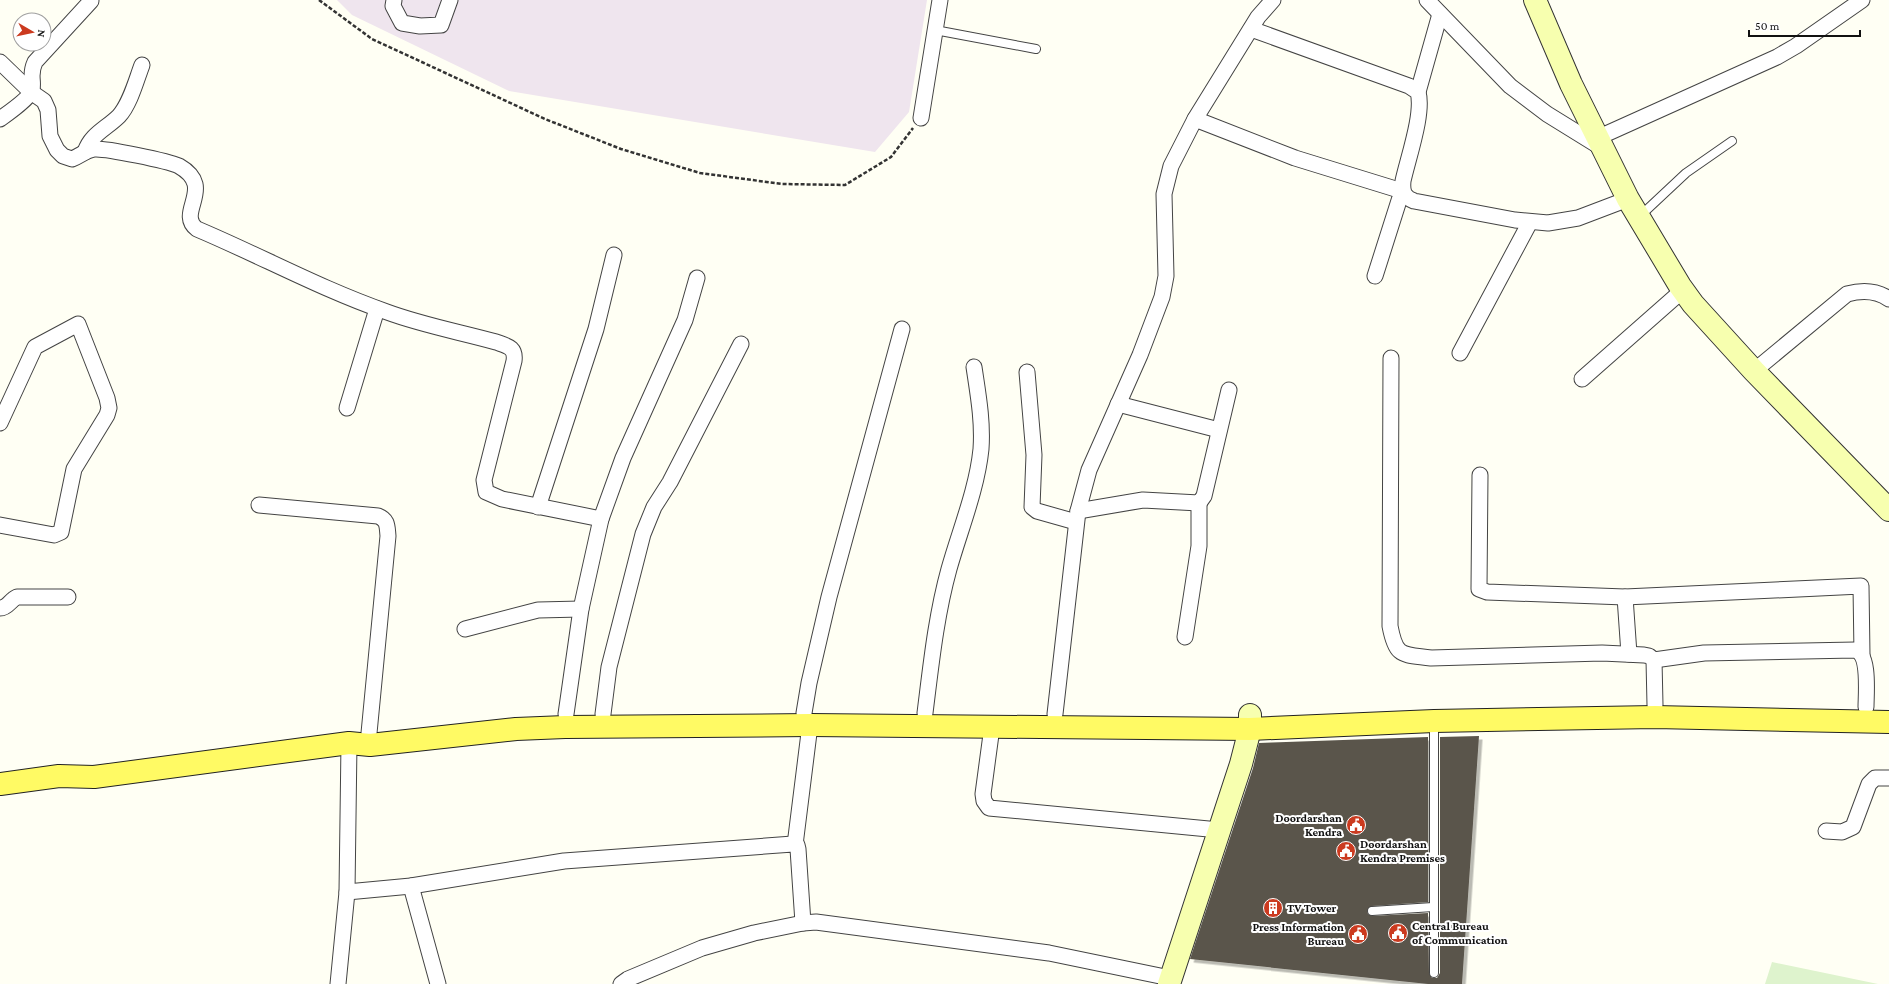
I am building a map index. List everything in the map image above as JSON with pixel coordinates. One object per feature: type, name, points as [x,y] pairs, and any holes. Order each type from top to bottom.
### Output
[{"type":"main road","points":[[0,784],[59,776],[94,777],[349,742],[370,745],[516,729],[925,714],[1055,714],[1250,722],[1655,705],[1889,708]]},
{"type":"main road","points":[[349,742],[369,733],[470,720],[566,714],[807,719],[992,727],[1655,717],[1889,722]]},
{"type":"main road","points":[[0,799],[59,790],[94,777]]},
{"type":"street","points":[[394,0],[393,6],[402,23],[420,26],[441,25],[450,0]]},
{"type":"street","points":[[921,118],[940,0]]},
{"type":"street","points":[[1055,714],[1077,516],[1089,470],[1140,356],[1162,297],[1166,276],[1164,194],[1166,181],[1174,158],[1195,119],[1258,16],[1273,0]]},
{"type":"street","points":[[1428,0],[1510,86],[1547,114],[1600,143]]},
{"type":"street","points":[[1535,0],[1571,84],[1633,208],[1683,290],[1693,304],[1754,371],[1889,510]]},
{"type":"street","points":[[1600,143],[1777,57],[1796,46],[1862,0]]},
{"type":"street","points":[[0,119],[31,92],[31,74],[35,62],[91,1]]},
{"type":"street","points":[[1418,92],[1440,14]]},
{"type":"street","points":[[1251,29],[1409,86],[1418,92],[1421,100],[1419,114],[1402,191],[1375,276]]},
{"type":"street","points":[[0,62],[47,106],[50,136],[57,150],[63,156],[72,159],[95,148],[179,166],[191,176],[195,184],[196,195],[190,219],[191,225],[197,229],[250,252],[306,280],[378,309],[496,342],[512,348],[514,352],[514,361],[484,480],[486,492],[502,499],[601,519]]},
{"type":"street","points":[[85,152],[88,142],[119,116],[124,109],[142,65]]},
{"type":"street","points":[[1195,119],[1295,158],[1402,191],[1407,198],[1414,201],[1530,222],[1548,223],[1633,208]]},
{"type":"street","points":[[1460,352],[1530,222]]},
{"type":"street","points":[[538,507],[596,329],[614,255]]},
{"type":"street","points":[[566,714],[581,609],[601,519],[623,458],[686,320],[697,278]]},
{"type":"street","points":[[1582,379],[1683,290]]},
{"type":"street","points":[[1754,371],[1847,294],[1863,290],[1884,295],[1889,299]]},
{"type":"street","points":[[347,408],[378,309]]},
{"type":"street","points":[[0,423],[35,348],[78,324],[107,398],[109,408],[107,415],[74,469],[61,532],[54,534],[0,525]]},
{"type":"street","points":[[803,923],[798,849],[795,844],[809,683],[829,597],[902,328]]},
{"type":"street","points":[[603,714],[609,667],[645,528],[654,507],[684,455],[742,344]]},
{"type":"street","points":[[1391,358],[1390,626],[1393,642],[1397,650],[1404,655],[1431,658],[1602,653],[1644,655],[1649,656],[1654,660],[1704,653],[1855,650],[1862,655]]},
{"type":"street","points":[[925,714],[937,625],[948,571],[977,474],[982,426],[974,367]]},
{"type":"street","points":[[1028,372],[1034,455],[1032,507],[1037,511],[1077,516],[1143,500],[1199,503]]},
{"type":"street","points":[[1185,637],[1199,546],[1199,503],[1204,496],[1229,390]]},
{"type":"street","points":[[1118,404],[1219,430]]},
{"type":"street","points":[[1480,475],[1479,589],[1487,592],[1625,596],[1861,586],[1862,655],[1867,675],[1866,707]]},
{"type":"street","points":[[259,505],[378,516],[384,518],[387,524],[388,536],[369,733]]},
{"type":"street","points":[[1625,596],[1628,654]]},
{"type":"street","points":[[0,608],[5,608],[18,597],[68,598]]},
{"type":"street","points":[[465,629],[538,610],[581,609]]},
{"type":"street","points":[[1654,660],[1655,705]]},
{"type":"street","points":[[621,984],[628,979],[702,948],[803,923],[832,923],[1049,953],[1170,981],[1241,764],[1250,722]]},
{"type":"street","points":[[992,727],[983,794],[984,801],[989,808],[1219,830]]},
{"type":"street","points":[[338,984],[347,892],[349,742]]},
{"type":"street","points":[[1826,831],[1842,832],[1853,828],[1869,784],[1875,778],[1889,778]]},
{"type":"street","points":[[347,892],[411,886],[564,861],[795,844]]},
{"type":"street","points":[[411,886],[438,984]]},
{"type":"lane","points":[[935,30],[1036,49]]},
{"type":"lane","points":[[1633,208],[1732,141]]},
{"type":"lane","points":[[1434,721],[1434,973]]},
{"type":"lane","points":[[1372,911],[1433,907]]},
{"type":"path","points":[[319,0],[372,39],[544,119],[621,149],[700,172],[782,184],[845,185],[891,157],[921,118]]},
{"type":"shaded area","points":[[337,0],[927,0],[909,112],[875,152],[509,91],[352,15]]},
{"type":"green space","points":[[1772,962],[1878,984],[1765,984]]},
{"type":"building","name":"Doordarshan Kendra Premises","points":[[1479,736],[1462,984],[1428,984],[1190,959],[1253,768],[1259,743],[1428,737],[1428,902],[1372,906],[1367,911],[1368,914],[1372,916],[1428,913],[1429,973],[1432,978],[1437,978],[1440,973],[1440,737]]},
{"type":"place","name":"Doordarshan Kendra","points":[[1356,825]]},
{"type":"place","name":"Doordarshan Kendra Premises","points":[[1346,851]]},
{"type":"place","name":"TV Tower","points":[[1273,908]]},
{"type":"place","name":"Central Bureau of Communication","points":[[1398,933]]},
{"type":"place","name":"Press Information Bureau","points":[[1358,934]]}]
